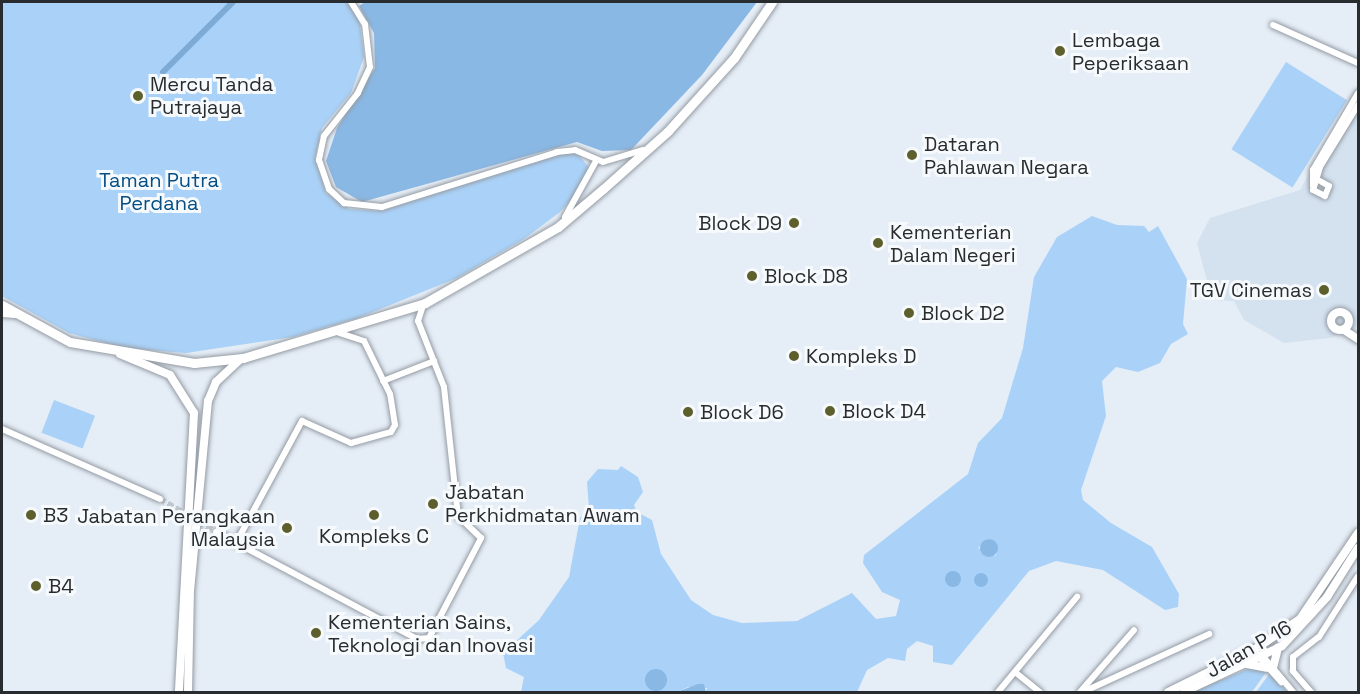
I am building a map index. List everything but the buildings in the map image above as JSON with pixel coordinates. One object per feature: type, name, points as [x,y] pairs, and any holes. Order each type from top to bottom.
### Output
[{"type":"main road","points":[[2,305],[15,315],[70,342],[120,354],[194,363],[243,358],[339,333],[424,303],[558,227],[649,147],[734,58],[772,2]]},
{"type":"main road","points":[[1359,332],[1346,328],[1359,339]]},
{"type":"main road","points":[[120,354],[170,375],[194,413],[179,693]]},
{"type":"main road","points":[[188,693],[190,591],[208,400],[216,382],[243,358]]},
{"type":"main road","name":"Jalan P 16","points":[[1168,693],[1255,649],[1300,620],[1359,533]]},
{"type":"main road","name":"Jalan P 16","points":[[1184,693],[1279,648],[1316,611],[1359,548]]},
{"type":"main road","points":[[1245,664],[1270,668],[1279,648]]},
{"type":"street","points":[[351,2],[365,24],[370,67],[320,147],[321,170],[336,197],[369,209],[557,152],[575,150],[596,161],[649,147]]},
{"type":"street","points":[[1273,25],[1359,63]]},
{"type":"street","points":[[1320,181],[1329,186],[1328,194],[1318,196],[1313,187],[1313,170],[1359,93]]},
{"type":"street","points":[[1313,187],[1320,181],[1320,167],[1359,105]]},
{"type":"street","points":[[558,227],[587,187],[596,161]]},
{"type":"street","points":[[216,532],[417,639],[429,638],[481,538],[476,527],[458,516],[444,387],[418,321],[424,303]]},
{"type":"street","points":[[2,314],[15,315]]},
{"type":"street","points":[[236,543],[302,421],[351,443],[390,432],[396,416],[364,341],[339,333]]},
{"type":"street","points":[[382,381],[434,361]]},
{"type":"street","points":[[2,429],[160,499]]},
{"type":"street","points":[[1311,693],[1293,671],[1293,657],[1319,637],[1359,576]]},
{"type":"street","points":[[998,693],[1077,597]]},
{"type":"street","points":[[1081,693],[1134,630]]},
{"type":"street","points":[[1081,693],[1209,634]]},
{"type":"street","points":[[1255,649],[1293,693]]},
{"type":"street","points":[[1015,672],[1040,693]]},
{"type":"shaded area","points":[[365,2],[757,2],[702,75],[631,150],[602,151],[577,142],[362,202],[336,187],[326,161],[337,128],[375,68],[374,33],[359,6]]},
{"type":"shaded area","points":[[1358,84],[1358,327],[1330,338],[1284,343],[1244,320],[1234,301],[1212,300],[1197,243],[1210,218],[1300,190]]},
{"type":"shaded area","points":[[985,539],[993,539],[998,544],[996,555],[985,557],[980,552],[980,544]]},
{"type":"shaded area","points":[[953,571],[961,579],[953,587],[945,579]]},
{"type":"shaded area","points":[[981,573],[986,575],[988,580],[986,585],[981,587],[976,585],[974,580],[976,575]]},
{"type":"shaded area","points":[[656,669],[664,672],[667,680],[664,688],[656,691],[648,688],[645,680],[648,672]]},
{"type":"shaded area","points":[[704,684],[706,692],[677,692]]},
{"type":"green space","name":"Taman Putra Perdana","points":[[2,2],[348,2],[359,17],[364,57],[351,93],[322,128],[315,158],[326,193],[349,209],[382,211],[558,153],[577,153],[591,170],[584,186],[560,212],[524,239],[457,278],[358,318],[293,337],[186,353],[124,348],[69,333],[2,296]]},
{"type":"green space","points":[[1286,62],[1347,100],[1292,188],[1231,149]]},
{"type":"green space","points":[[1092,216],[1117,225],[1144,226],[1149,232],[1158,226],[1187,279],[1183,324],[1188,334],[1171,344],[1160,363],[1138,372],[1116,367],[1102,381],[1106,416],[1081,490],[1083,500],[1111,523],[1152,547],[1179,594],[1178,607],[1165,610],[1103,570],[1056,561],[1029,571],[952,665],[933,662],[933,646],[917,641],[907,649],[905,661],[888,658],[867,670],[857,692],[706,692],[707,688],[688,687],[677,692],[521,692],[524,677],[506,668],[503,653],[539,620],[569,577],[580,518],[589,508],[587,482],[598,469],[618,470],[621,466],[638,477],[643,492],[634,505],[637,512],[652,520],[661,554],[691,600],[713,615],[742,623],[797,621],[852,593],[876,619],[896,616],[900,600],[882,592],[863,563],[864,555],[968,474],[978,443],[1002,418],[1023,348],[1034,277],[1057,237]],"holes":[[[987,539],[996,544],[996,556],[978,548]]]},
{"type":"green space","points":[[54,400],[95,416],[83,448],[41,433]]},
{"type":"green space","points":[[1253,667],[1267,671],[1252,692],[1191,692]]},
{"type":"green space","points":[[1270,673],[1287,692],[1256,692]]},
{"type":"waterway","points":[[163,72],[233,2]]},
{"type":"tunnel","points":[[160,499],[216,532]]},
{"type":"place","name":"Lembaga Peperiksaan","points":[[1060,51]]},
{"type":"place","name":"Mercu Tanda Putrajaya","points":[[138,96]]},
{"type":"place","name":"Dataran Pahlawan Negara","points":[[912,155]]},
{"type":"place","name":"Block D9","points":[[794,223]]},
{"type":"place","name":"Kementerian Dalam Negeri","points":[[878,243]]},
{"type":"place","name":"Block D8","points":[[752,276]]},
{"type":"place","name":"TGV Cinemas","points":[[1324,290]]},
{"type":"place","name":"Block D2","points":[[909,313]]},
{"type":"place","name":"Kompleks D","points":[[794,356]]},
{"type":"place","name":"Block D4","points":[[830,411]]},
{"type":"place","name":"Block D6","points":[[688,412]]},
{"type":"place","name":"Jabatan Perkhidmatan Awam","points":[[433,504]]},
{"type":"place","name":"B3","points":[[31,515]]},
{"type":"place","name":"Kompleks C","points":[[374,515]]},
{"type":"place","name":"Jabatan Perangkaan Malaysia","points":[[287,528]]},
{"type":"place","name":"B4","points":[[36,586]]},
{"type":"place","name":"Kementerian Sains, Teknologi dan Inovasi","points":[[316,633]]}]
